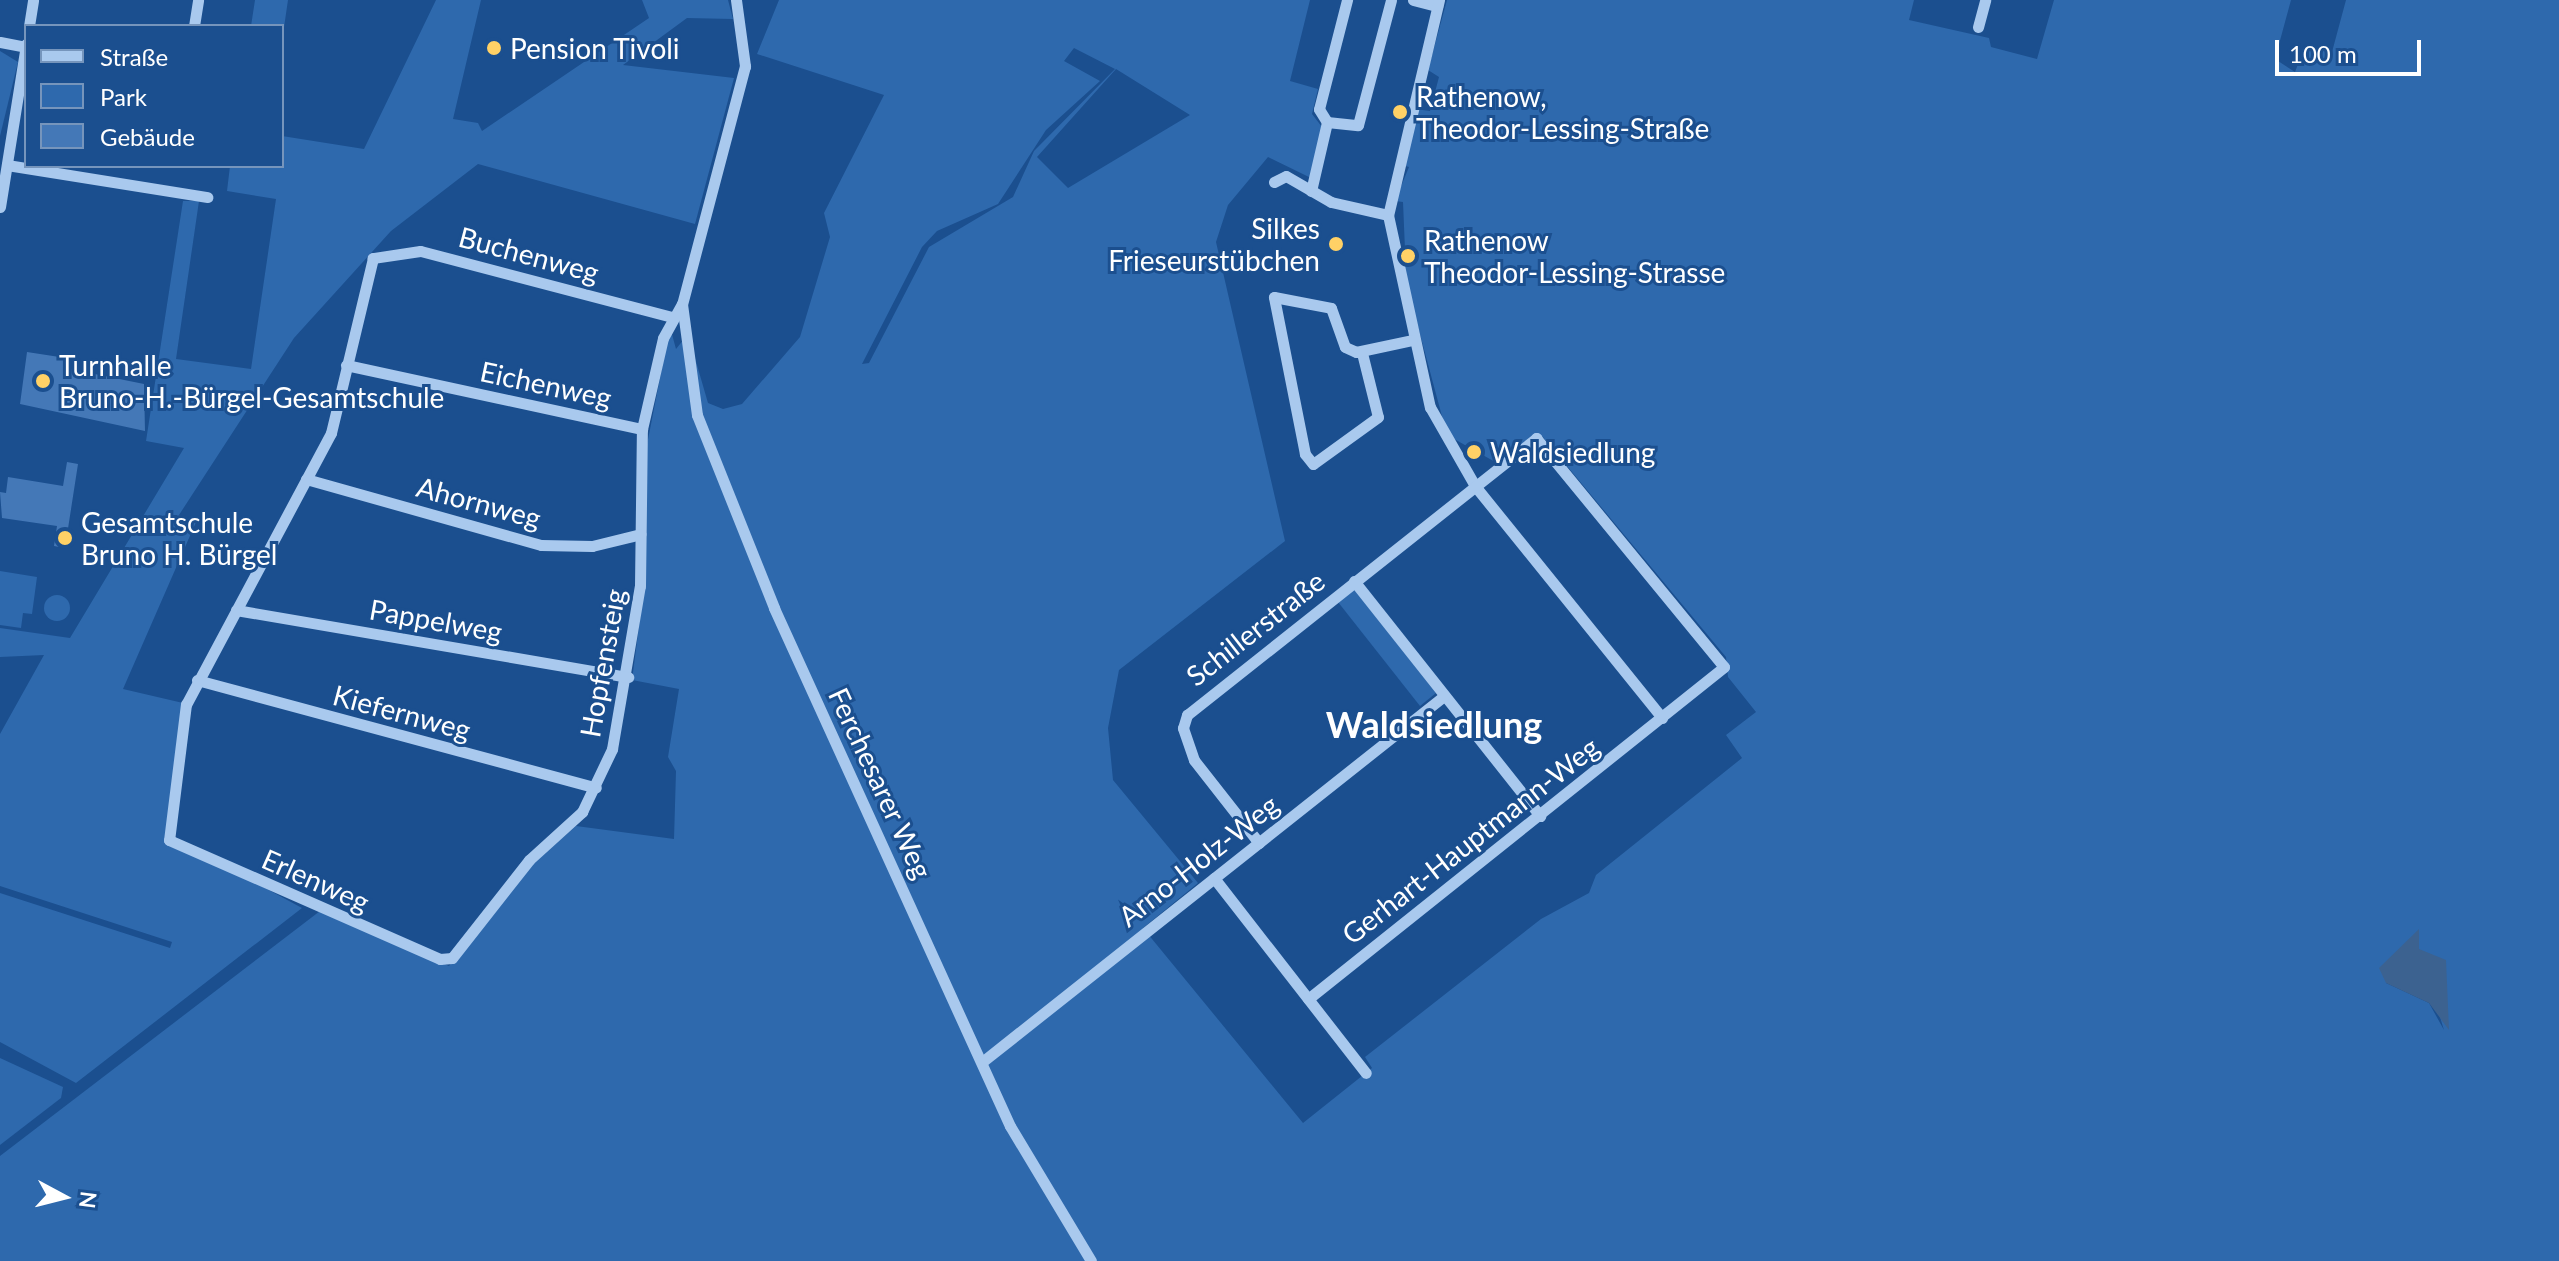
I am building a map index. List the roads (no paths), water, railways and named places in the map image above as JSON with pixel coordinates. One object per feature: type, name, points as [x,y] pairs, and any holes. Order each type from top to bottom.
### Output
[{"type":"street","points":[[29,24],[33,0]]},
{"type":"street","points":[[194,24],[198,0]]},
{"type":"street","name":"Ferchesarer Weg","points":[[736,0],[745,66],[682,304],[697,415],[723,491],[1010,1126],[1091,1261]]},
{"type":"street","points":[[1311,191],[1327,122],[1319,109],[1347,0]]},
{"type":"street","points":[[1327,122],[1358,125],[1391,0]]},
{"type":"street","points":[[1413,0],[1438,3],[1388,215],[1412,340],[1440,436],[1475,486],[1662,718]]},
{"type":"street","points":[[1978,27],[1985,0]]},
{"type":"street","points":[[0,42],[24,46]]},
{"type":"street","points":[[0,207],[24,59]]},
{"type":"street","points":[[7,165],[24,168]]},
{"type":"street","points":[[26,168],[207,197]]},
{"type":"street","points":[[1274,182],[1286,176],[1311,191],[1388,215]]},
{"type":"street","name":"Buchenweg","points":[[346,365],[373,258],[420,251],[672,317]]},
{"type":"street","points":[[1362,353],[1378,417],[1313,464],[1305,454],[1274,297],[1331,308],[1345,347],[1362,353],[1412,340]]},
{"type":"street","name":"Ferchesarer Weg","points":[[672,317],[682,304]]},
{"type":"street","name":"Hopfensteig","points":[[446,960],[596,788],[628,677],[641,534],[642,429],[672,317]]},
{"type":"street","points":[[197,680],[331,433],[346,365]]},
{"type":"street","name":"Eichenweg","points":[[346,365],[642,429]]},
{"type":"street","name":"Schillerstraße","points":[[1259,843],[1194,760],[1183,728],[1187,715],[1536,438],[1720,659],[1722,674],[1662,718]]},
{"type":"street","name":"Ahornweg","points":[[306,479],[541,545],[592,546],[641,534]]},
{"type":"street","points":[[1354,581],[1540,816]]},
{"type":"street","name":"Pappelweg","points":[[236,610],[628,677]]},
{"type":"street","name":"Kiefernweg","points":[[197,680],[596,788]]},
{"type":"street","name":"Erlenweg","points":[[197,680],[186,704],[169,840],[446,960]]},
{"type":"street","name":"Arno-Holz-Weg","points":[[982,1062],[1444,696]]},
{"type":"street","name":"Gerhart-Hauptmann-Weg","points":[[1308,999],[1662,718]]},
{"type":"street","points":[[1214,878],[1366,1073]]},
{"type":"place","name":"Pension Tivoli","points":[[494,48]]},
{"type":"place","name":"Rathenow, Theodor-Lessing-Straße","points":[[1400,112]]},
{"type":"place","name":"Silkes Frieseurstübchen","points":[[1336,244]]},
{"type":"place","name":"Rathenow Theodor-Lessing-Strasse","points":[[1408,256]]},
{"type":"place","name":"Turnhalle Bruno-H.-Bürgel-Gesamtschule","points":[[43,381]]},
{"type":"place","name":"Waldsiedlung","points":[[1474,452]]},
{"type":"place","name":"Gesamtschule Bruno H. Bürgel","points":[[65,538]]},
{"type":"district","name":"Waldsiedlung","points":[[1434,725]]}]
